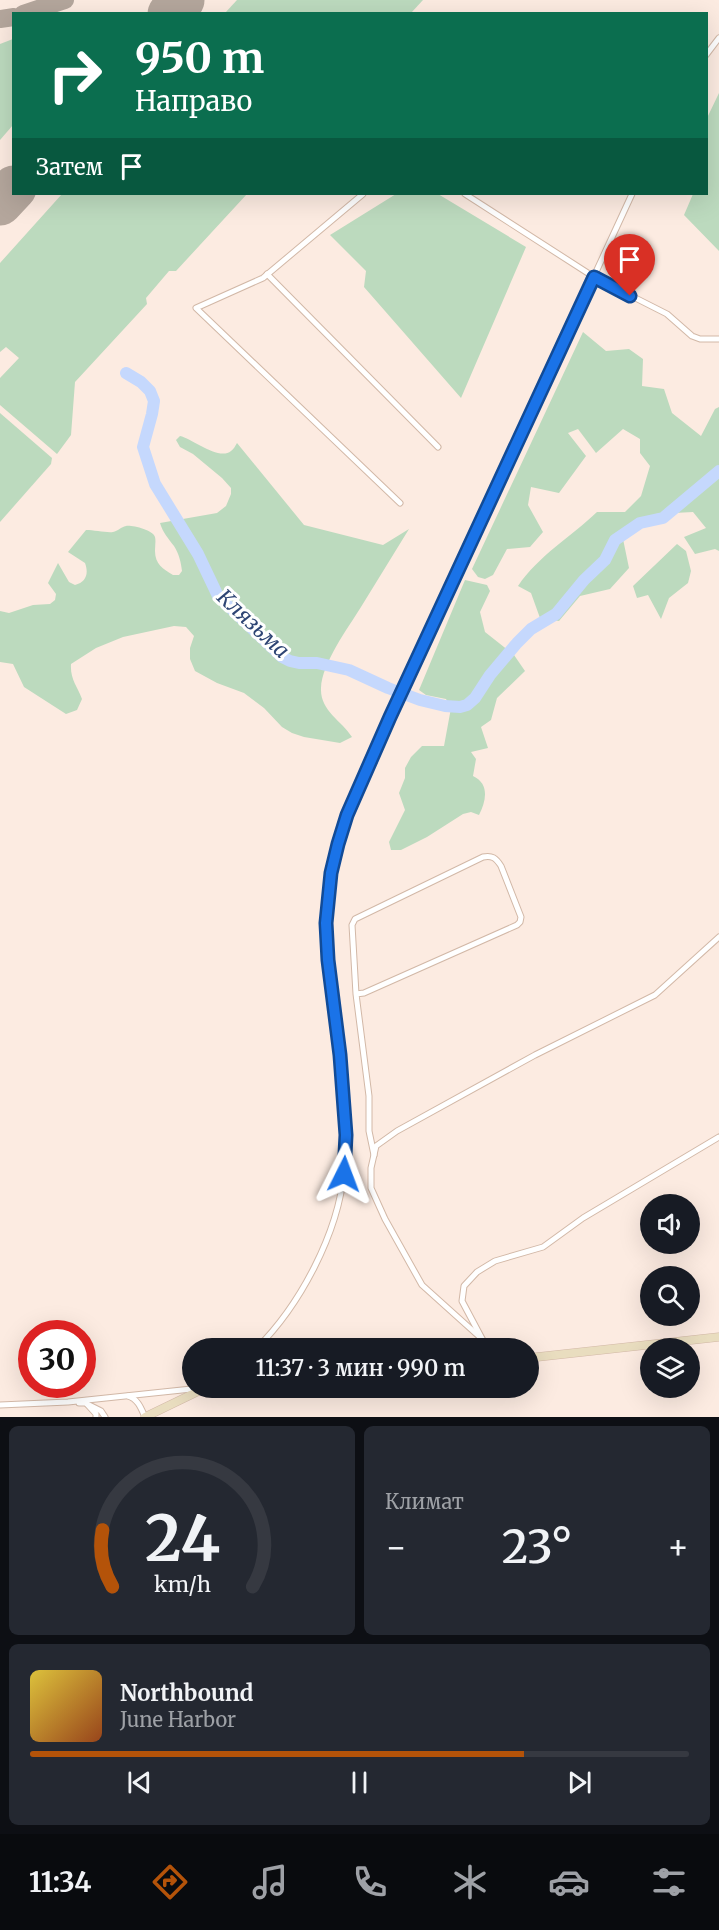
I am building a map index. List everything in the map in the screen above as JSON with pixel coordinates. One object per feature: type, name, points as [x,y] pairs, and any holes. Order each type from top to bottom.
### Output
[{"type":"street","points":[[708,52],[719,38]]},
{"type":"street","points":[[362,195],[267,274],[196,308],[400,503]]},
{"type":"street","points":[[467,195],[594,277],[667,314],[692,336],[700,339],[719,339]]},
{"type":"street","points":[[266,1338],[299,1296],[314,1268],[327,1238],[344,1174],[346,1135],[326,923],[331,873],[347,815],[632,195]]},
{"type":"street","points":[[267,274],[438,447]]},
{"type":"street","points":[[356,994],[364,993],[517,925],[521,917],[501,866],[496,859],[490,856],[483,857],[355,919],[352,925],[356,994],[369,1096],[369,1131],[374,1155]]},
{"type":"street","points":[[481,1338],[422,1285],[385,1219],[371,1188],[370,1168],[376,1146],[397,1131],[536,1055],[655,995],[719,937]]},
{"type":"street","points":[[481,1338],[462,1301],[464,1286],[477,1272],[495,1262],[543,1247],[583,1218],[719,1137]]},
{"type":"street","points":[[539,1357],[719,1337]]},
{"type":"street","points":[[0,1406],[69,1402],[182,1390]]},
{"type":"street","points":[[126,1396],[134,1398],[141,1406],[145,1417],[183,1398]]},
{"type":"street","points":[[69,1402],[86,1403],[101,1410],[105,1417]]},
{"type":"street","points":[[86,1403],[96,1417]]},
{"type":"green space","points":[[237,0],[423,0],[412,12],[226,12]]},
{"type":"green space","points":[[12,39],[12,126],[0,140],[0,44]]},
{"type":"green space","points":[[719,93],[719,251],[684,215],[693,195],[708,195],[708,116]]},
{"type":"green space","points":[[61,195],[246,195],[176,271],[169,271],[146,298],[147,304],[75,382],[71,435],[57,454],[0,405],[0,378],[19,358],[6,347],[0,352],[0,263]]},
{"type":"green space","points":[[394,195],[440,195],[526,247],[461,398],[364,287],[366,271],[330,235]]},
{"type":"green space","points":[[583,332],[606,351],[629,349],[643,359],[642,386],[664,389],[672,413],[701,436],[715,409],[719,407],[719,551],[715,549],[695,554],[684,537],[706,528],[693,512],[655,514],[623,539],[629,568],[610,589],[580,596],[559,621],[540,618],[531,593],[518,586],[545,556],[597,512],[625,512],[641,496],[650,466],[640,453],[640,439],[623,429],[596,453],[578,429],[568,433],[586,456],[559,493],[531,487],[528,505],[543,532],[530,547],[507,549],[493,575],[485,579],[478,577],[472,569]]},
{"type":"green space","points":[[0,413],[52,458],[51,464],[0,522]]},
{"type":"green space","points":[[180,436],[220,453],[231,451],[237,443],[304,525],[383,545],[409,529],[336,646],[322,678],[322,696],[327,709],[352,737],[340,743],[292,733],[244,693],[217,683],[195,671],[190,659],[190,648],[194,636],[186,627],[174,626],[123,637],[96,648],[71,664],[73,678],[82,699],[77,710],[66,714],[24,687],[13,664],[0,662],[0,611],[9,613],[33,605],[50,604],[55,600],[56,594],[48,583],[58,563],[69,582],[75,585],[82,582],[87,571],[85,563],[68,552],[86,530],[113,532],[129,526],[147,530],[155,537],[155,556],[158,563],[173,575],[179,575],[182,571],[178,555],[160,523],[217,513],[226,506],[231,494],[231,488],[222,478],[193,454],[180,447],[176,440]]},
{"type":"green space","points":[[677,544],[686,551],[691,571],[688,583],[669,598],[661,619],[648,595],[637,598],[633,586]]},
{"type":"green space","points":[[465,580],[487,585],[490,591],[480,612],[485,632],[514,655],[525,671],[497,698],[491,720],[481,727],[488,748],[471,752],[476,759],[473,776],[482,784],[485,793],[479,815],[471,812],[463,814],[427,837],[401,850],[391,850],[389,842],[405,810],[399,793],[405,778],[405,768],[411,757],[422,746],[444,746],[451,708],[446,699],[426,695],[419,690]]},
{"type":"waterway","name":"Клязьма","points":[[126,373],[141,382],[150,391],[154,401],[143,447],[155,484],[198,554],[218,596],[282,657],[290,661],[317,663],[349,670],[388,688],[420,700],[445,706],[460,707],[467,705],[475,698],[490,675],[517,643],[531,629],[556,614],[584,580],[605,560],[615,540],[640,523],[663,518],[719,471]]},
{"type":"taxiway","points":[[29,12],[65,0]]},
{"type":"taxiway","points":[[0,19],[12,17]]},
{"type":"runway","points":[[172,12],[182,0]]},
{"type":"runway","points":[[0,203],[12,190]]},
{"type":"route","points":[[344,1174],[346,1135],[326,923],[331,873],[347,815],[594,277],[630,296]]}]
